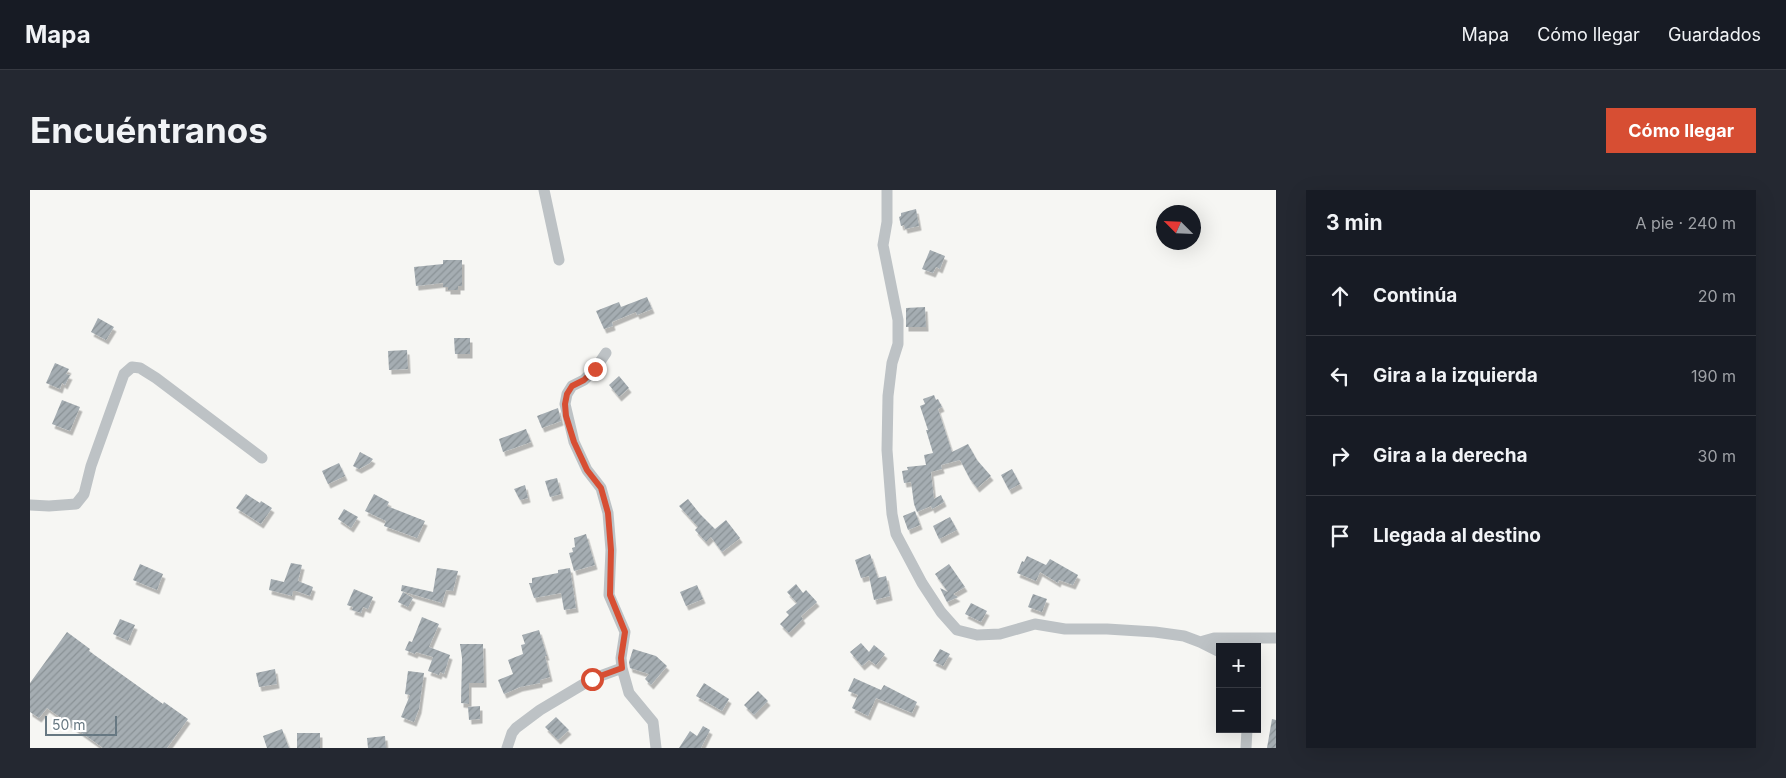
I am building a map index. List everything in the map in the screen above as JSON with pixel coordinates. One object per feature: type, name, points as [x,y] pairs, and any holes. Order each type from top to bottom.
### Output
[{"type":"street","points":[[544,190],[559,260]]},
{"type":"street","points":[[887,190],[887,222],[883,245],[898,320],[898,344],[892,363],[888,396],[887,450],[892,514],[896,534],[922,583],[941,612],[957,630],[977,635],[1000,634],[1035,624],[1065,630],[1107,629],[1184,636],[1216,650]]},
{"type":"street","points":[[606,353],[595,369],[584,380],[572,386],[567,394],[565,404],[566,416],[574,442],[587,470],[601,488],[608,513],[611,550],[610,595],[625,632],[621,658],[622,668],[629,693],[652,722],[656,748]]},
{"type":"street","points":[[30,504],[49,506],[76,504],[84,494],[91,466],[124,374],[132,367],[140,368],[156,378],[262,458]]},
{"type":"street","points":[[1200,642],[1214,638],[1276,638]]},
{"type":"street","points":[[507,748],[512,733],[516,728],[540,710],[592,679],[622,668]]},
{"type":"street","points":[[1246,748],[1247,733]]},
{"type":"building","points":[[916,209],[919,226],[905,229],[904,225],[901,226],[899,217],[901,213]]},
{"type":"building","points":[[930,250],[945,256],[940,269],[936,267],[933,273],[922,269]]},
{"type":"building","points":[[443,260],[462,260],[462,286],[458,286],[458,290],[448,290],[448,287],[443,287],[443,283],[416,286],[414,267],[443,264]]},
{"type":"building","points":[[647,297],[652,309],[637,315],[636,312],[612,322],[613,326],[604,329],[596,311],[619,302],[621,307]]},
{"type":"building","points":[[925,307],[926,327],[906,327],[906,308]]},
{"type":"building","points":[[98,318],[114,327],[106,340],[91,332]]},
{"type":"building","points":[[454,338],[470,338],[470,354],[455,354]]},
{"type":"building","points":[[407,350],[408,369],[389,370],[388,351]]},
{"type":"building","points":[[55,363],[69,369],[66,374],[70,375],[65,385],[62,383],[60,389],[46,383]]},
{"type":"building","points":[[619,376],[629,388],[619,397],[609,385]]},
{"type":"building","points":[[934,395],[942,407],[938,409],[952,452],[968,444],[977,460],[991,476],[977,488],[960,460],[941,465],[942,469],[931,472],[934,499],[941,495],[944,502],[932,509],[931,506],[917,512],[911,482],[904,483],[902,471],[908,470],[907,467],[926,465],[924,455],[933,453],[920,406],[925,404],[923,399]]},
{"type":"building","points":[[62,400],[80,407],[70,431],[52,424]]},
{"type":"building","points":[[558,408],[561,421],[542,428],[537,416]]},
{"type":"building","points":[[526,429],[531,442],[503,452],[499,439]]},
{"type":"building","points":[[360,452],[373,459],[370,463],[359,469],[353,466]]},
{"type":"building","points":[[339,463],[345,476],[328,484],[322,471]]},
{"type":"building","points":[[1012,469],[1020,484],[1009,490],[1001,475]]},
{"type":"building","points":[[557,478],[561,494],[550,497],[545,481]]},
{"type":"building","points":[[525,485],[528,498],[520,500],[514,489]]},
{"type":"building","points":[[246,494],[272,508],[261,524],[236,508]]},
{"type":"building","points":[[374,494],[389,502],[387,506],[425,521],[417,538],[384,526],[386,521],[365,511]]},
{"type":"building","points":[[688,499],[715,529],[726,520],[740,538],[722,552],[711,537],[706,542],[695,530],[698,527],[679,506]]},
{"type":"building","points":[[344,509],[358,517],[351,528],[338,519]]},
{"type":"building","points":[[915,511],[920,525],[908,530],[903,516]]},
{"type":"building","points":[[950,517],[957,530],[939,539],[933,526]]},
{"type":"building","points":[[586,534],[595,565],[574,571],[569,553],[573,552],[572,548],[575,547],[574,538]]},
{"type":"building","points":[[870,554],[878,578],[886,576],[890,596],[874,600],[869,576],[861,578],[855,560]]},
{"type":"building","points":[[1027,556],[1046,565],[1050,559],[1078,575],[1073,585],[1059,580],[1058,583],[1040,572],[1036,581],[1017,573],[1022,561],[1024,562]]},
{"type":"building","points":[[291,563],[302,565],[298,581],[313,587],[310,596],[296,591],[293,591],[292,596],[269,590],[271,579],[284,582]]},
{"type":"building","points":[[140,564],[163,574],[157,590],[133,580]]},
{"type":"building","points":[[949,564],[965,587],[953,594],[958,597],[947,602],[940,588],[948,592],[935,574]]},
{"type":"building","points":[[437,568],[458,571],[453,591],[446,590],[442,603],[401,591],[402,585],[433,592]]},
{"type":"building","points":[[570,568],[576,608],[564,610],[561,593],[534,598],[529,583],[532,583],[532,578],[558,573],[558,570]]},
{"type":"building","points":[[796,584],[803,593],[806,590],[817,602],[801,616],[803,619],[789,633],[780,624],[789,615],[786,612],[797,603],[787,592]]},
{"type":"building","points":[[697,585],[703,599],[686,606],[680,592]]},
{"type":"building","points":[[354,589],[373,597],[368,609],[363,607],[361,613],[352,610],[353,607],[347,605]]},
{"type":"building","points":[[403,592],[413,598],[408,607],[398,602]]},
{"type":"building","points":[[1033,594],[1047,599],[1042,612],[1028,607]]},
{"type":"building","points":[[971,603],[987,611],[981,622],[965,614]]},
{"type":"building","points":[[422,617],[439,624],[429,647],[450,655],[444,674],[440,672],[439,675],[428,671],[433,657],[405,650],[409,641],[412,642]]},
{"type":"building","points":[[120,619],[135,625],[128,641],[113,634]]},
{"type":"building","points":[[539,630],[547,656],[545,656],[550,677],[540,680],[540,683],[520,687],[504,694],[498,680],[513,674],[508,660],[523,654],[521,645],[525,644],[522,635]]},
{"type":"building","points":[[67,632],[90,649],[89,651],[163,704],[164,702],[188,719],[167,748],[103,748],[47,708],[39,718],[30,712],[30,683]]},
{"type":"building","points":[[861,643],[869,652],[874,645],[885,654],[876,665],[869,660],[862,666],[850,652]]},
{"type":"building","points":[[460,644],[483,644],[484,683],[469,683],[469,704],[461,703],[462,658]]},
{"type":"building","points":[[633,649],[656,656],[667,666],[651,685],[645,679],[649,674],[630,668],[629,662]]},
{"type":"building","points":[[940,649],[950,654],[943,666],[933,661]]},
{"type":"building","points":[[275,669],[277,684],[259,687],[256,673]]},
{"type":"building","points":[[408,671],[424,673],[419,709],[414,722],[401,717],[410,695],[405,694]]},
{"type":"building","points":[[854,678],[881,690],[884,685],[917,702],[912,713],[876,698],[868,716],[852,708],[858,695],[848,691]]},
{"type":"building","points":[[704,683],[729,699],[722,711],[696,696]]},
{"type":"building","points":[[758,691],[768,701],[754,715],[744,705]]},
{"type":"building","points":[[480,706],[480,719],[469,720],[468,707]]},
{"type":"building","points":[[556,717],[569,730],[558,740],[545,727]]},
{"type":"building","points":[[1272,719],[1276,720],[1276,748],[1267,748]]},
{"type":"building","points":[[703,726],[710,730],[701,748],[679,748],[690,731],[697,736]]},
{"type":"building","points":[[282,729],[289,748],[267,748],[263,736]]},
{"type":"building","points":[[297,733],[320,733],[320,748],[297,748]]},
{"type":"building","points":[[385,736],[386,748],[368,748],[367,738]]},
{"type":"route","points":[[592,679],[622,668],[621,658],[625,632],[610,595],[611,550],[608,513],[601,488],[587,470],[574,442],[566,416],[565,404],[567,394],[572,386],[584,380],[595,369]]}]
